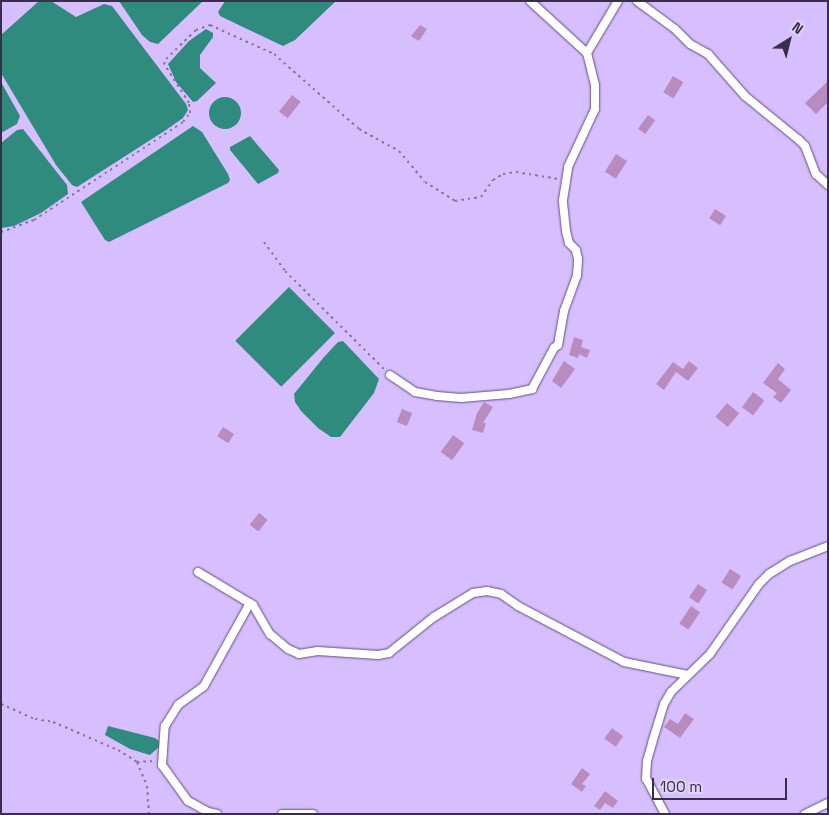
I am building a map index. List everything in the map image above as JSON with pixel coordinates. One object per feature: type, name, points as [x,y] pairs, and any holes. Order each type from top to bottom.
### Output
[{"type":"street","points":[[390,375],[415,392],[437,396],[461,398],[509,394],[532,389],[554,348],[558,345],[564,311],[577,275],[578,259],[576,250],[569,244],[566,232],[563,200],[565,178],[579,140],[595,109],[595,85],[587,53],[530,1]]},
{"type":"street","points":[[587,53],[618,1]]},
{"type":"street","points":[[637,1],[675,29],[690,44],[708,54],[745,96],[799,140],[805,146],[816,174],[828,185]]},
{"type":"street","points":[[665,814],[646,779],[647,761],[664,704],[671,692],[710,654],[759,584],[769,574],[790,561],[828,546]]},
{"type":"street","points":[[198,572],[253,605],[270,634],[288,649],[299,654],[318,651],[378,655],[389,652],[434,617],[473,593],[487,591],[501,594],[518,606],[624,662],[688,675]]},
{"type":"street","points":[[217,814],[208,812],[188,801],[162,765],[164,726],[178,705],[204,686],[250,603]]},
{"type":"street","points":[[806,814],[828,803]]},
{"type":"street","points":[[282,814],[313,814]]},
{"type":"path","points":[[1,232],[34,220],[183,122],[190,113],[189,103],[164,64],[166,59],[196,30],[210,24],[274,54],[359,129],[399,151],[426,182],[455,201],[481,197],[493,180],[503,174],[516,172],[549,179],[565,178]]},
{"type":"path","points":[[264,242],[285,271],[390,375]]},
{"type":"path","points":[[1,704],[35,719],[53,722],[118,750],[137,762],[147,786],[149,814]]},
{"type":"path","points":[[137,762],[155,761],[162,765]]},
{"type":"shaded area","points":[[39,1],[51,1],[76,17],[104,4],[112,6],[186,104],[188,110],[183,118],[166,130],[77,187],[72,185],[56,165],[1,73],[1,35]]},
{"type":"shaded area","points":[[119,1],[203,1],[158,44],[150,42],[142,35]]},
{"type":"shaded area","points":[[225,1],[336,1],[295,40],[283,46],[220,16],[218,12]]},
{"type":"shaded area","points":[[206,29],[213,33],[213,37],[200,55],[200,68],[216,83],[197,101],[193,102],[176,82],[168,64],[189,41]]},
{"type":"shaded area","points":[[1,82],[20,116],[17,124],[1,133]]},
{"type":"shaded area","points":[[225,97],[231,98],[236,102],[240,107],[240,119],[236,124],[231,128],[225,129],[219,128],[214,124],[210,119],[209,113],[210,107],[214,102],[219,98]]},
{"type":"shaded area","points":[[193,126],[202,132],[228,174],[230,180],[228,183],[109,242],[105,240],[81,202]]},
{"type":"shaded area","points":[[23,129],[67,185],[68,194],[41,213],[14,226],[1,228],[1,143],[17,130]]},
{"type":"shaded area","points":[[250,136],[279,170],[278,173],[258,184],[230,150],[230,147]]},
{"type":"shaded area","points":[[289,287],[335,333],[281,387],[235,341]]},
{"type":"shaded area","points":[[343,341],[379,379],[374,393],[340,437],[331,437],[318,428],[301,411],[295,402],[294,394],[324,357],[338,342]]},
{"type":"shaded area","points":[[108,726],[155,738],[159,741],[159,747],[150,755],[130,749],[105,735]]},
{"type":"building","points":[[420,25],[427,29],[419,41],[411,36]]},
{"type":"building","points":[[673,76],[683,82],[674,98],[663,92]]},
{"type":"building","points":[[828,81],[828,102],[816,114],[805,103]]},
{"type":"building","points":[[292,95],[301,102],[288,118],[279,112]]},
{"type":"building","points":[[648,115],[655,120],[645,134],[638,129]]},
{"type":"building","points":[[616,154],[627,161],[616,179],[605,172]]},
{"type":"building","points":[[715,209],[726,216],[720,225],[709,218]]},
{"type":"building","points":[[574,337],[583,340],[581,347],[590,350],[587,358],[579,354],[578,358],[569,355]]},
{"type":"building","points":[[564,361],[575,369],[561,388],[552,381]]},
{"type":"building","points":[[689,361],[698,368],[688,381],[676,372],[664,390],[656,384],[673,362],[683,369]]},
{"type":"building","points":[[778,363],[785,369],[778,379],[791,390],[781,403],[773,397],[777,393],[763,383]]},
{"type":"building","points":[[753,392],[764,400],[753,416],[742,407]]},
{"type":"building","points":[[484,402],[493,407],[483,423],[486,423],[483,433],[472,430],[477,413]]},
{"type":"building","points":[[727,403],[739,413],[728,427],[715,417]]},
{"type":"building","points":[[402,409],[412,413],[407,426],[397,422]]},
{"type":"building","points":[[223,427],[234,434],[228,443],[217,436]]},
{"type":"building","points":[[453,435],[464,443],[452,460],[441,452]]},
{"type":"building","points":[[259,513],[268,520],[258,532],[250,525]]},
{"type":"building","points":[[730,569],[741,576],[733,589],[722,583]]},
{"type":"building","points":[[698,584],[707,590],[698,603],[689,597]]},
{"type":"building","points":[[691,606],[700,612],[688,630],[679,623]]},
{"type":"building","points":[[685,713],[694,719],[680,738],[664,727],[670,719],[678,724]]},
{"type":"building","points":[[612,728],[623,736],[616,747],[604,739]]},
{"type":"building","points":[[582,768],[590,774],[582,784],[586,786],[582,792],[571,784]]},
{"type":"building","points":[[605,791],[618,801],[613,808],[605,803],[600,810],[594,806]]}]
